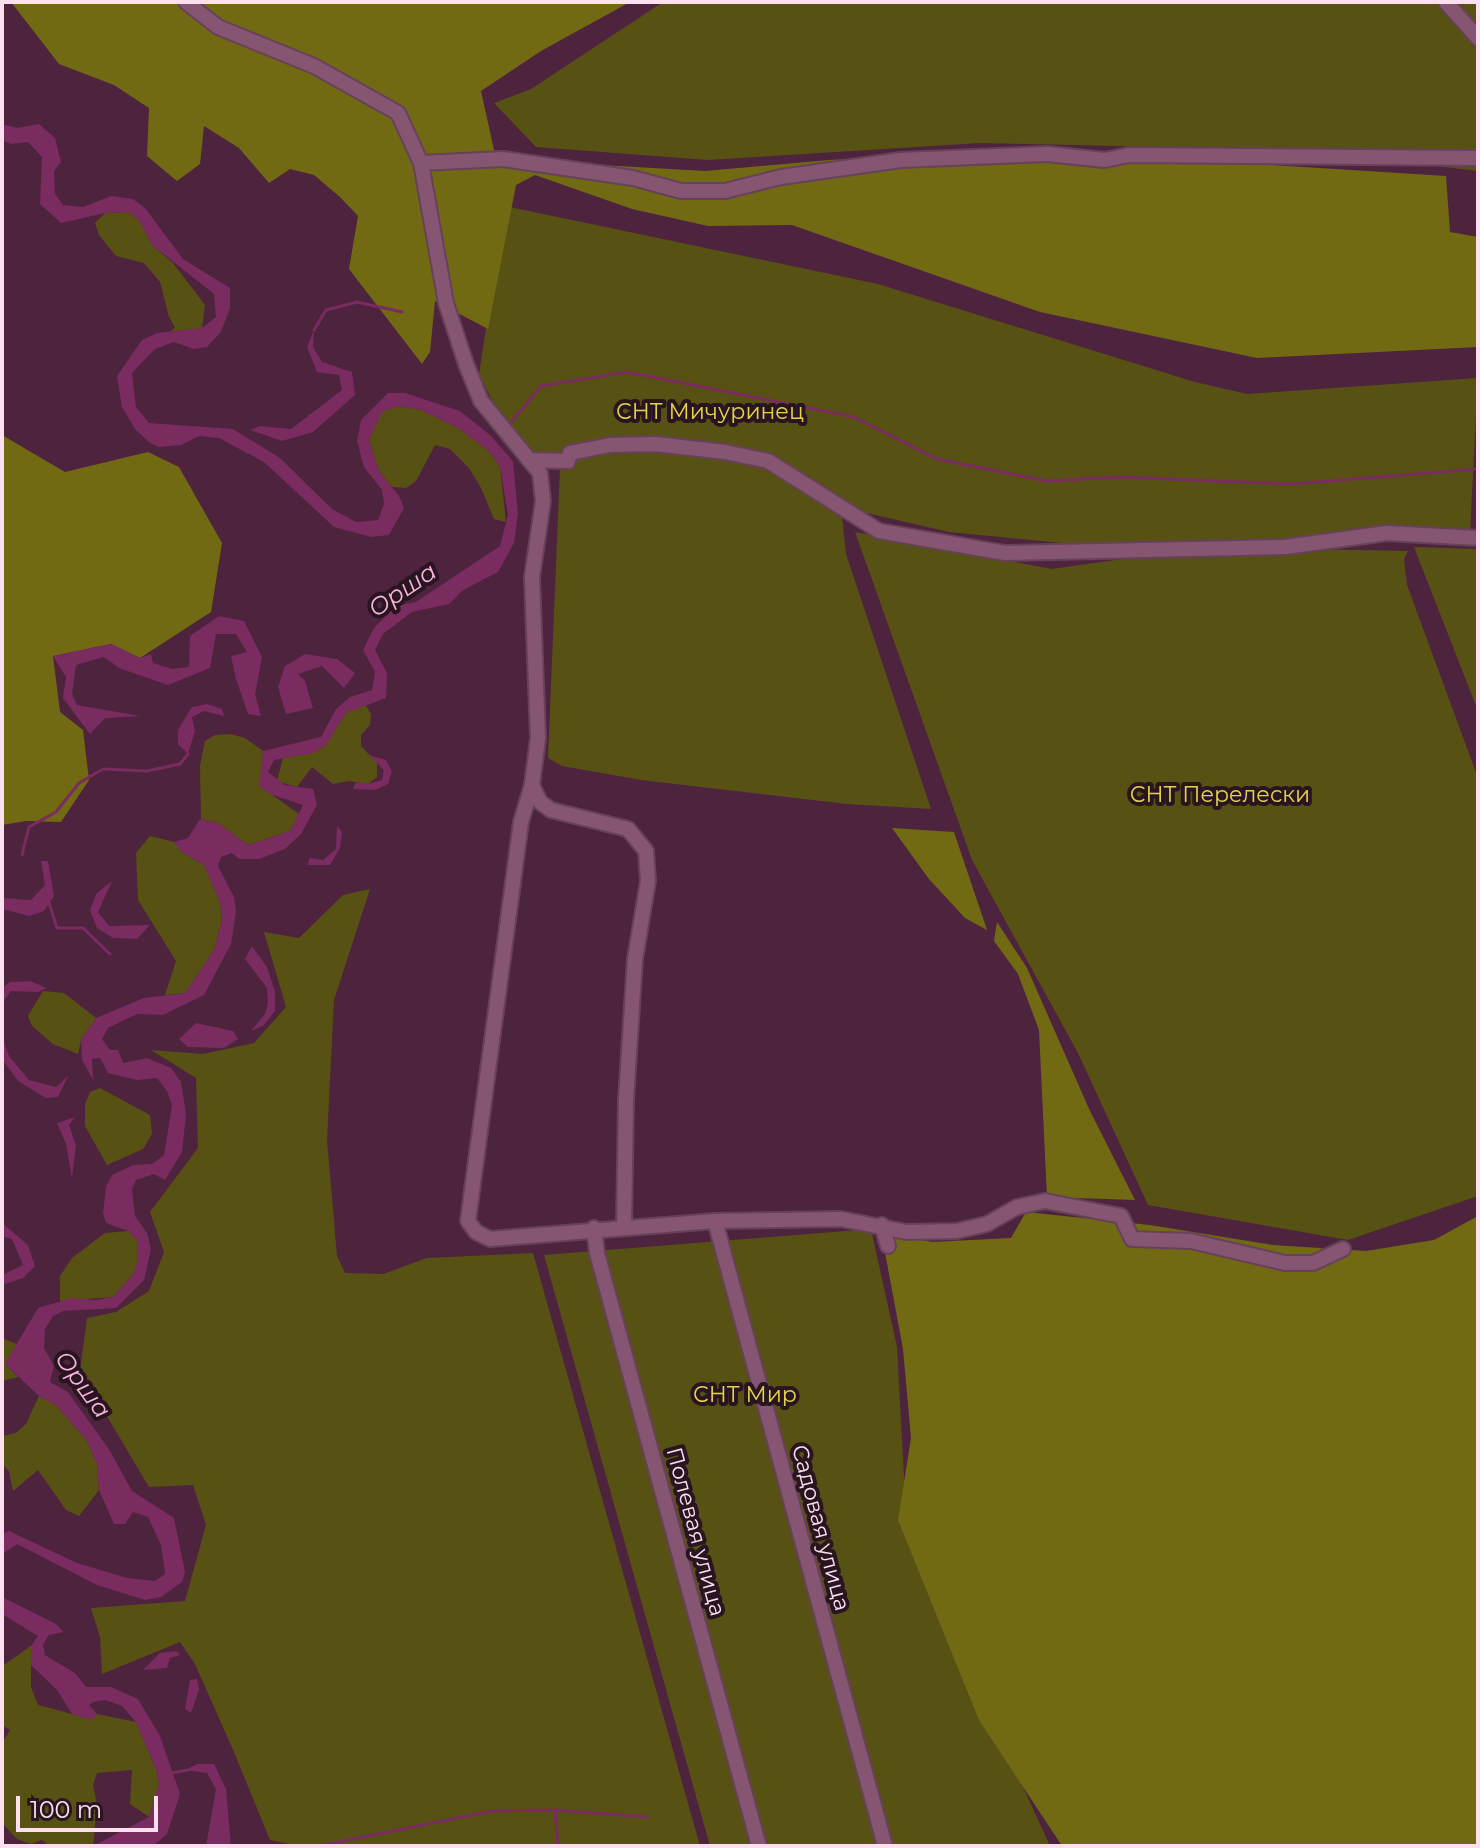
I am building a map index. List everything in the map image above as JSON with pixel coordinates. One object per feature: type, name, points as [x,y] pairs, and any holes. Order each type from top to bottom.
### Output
[{"type":"street","points":[[186,2],[218,27],[314,66],[398,113],[421,163],[446,303],[466,364],[481,401],[540,473],[543,501],[532,577],[538,738],[532,785],[521,822],[468,1221],[476,1232],[490,1239],[624,1226],[841,1219],[906,1232],[957,1231],[987,1224],[1017,1207],[1045,1201],[1121,1216],[1132,1239],[1191,1241],[1285,1263],[1313,1263],[1343,1249]]},
{"type":"street","points":[[1446,2],[1478,38]]},
{"type":"street","points":[[421,163],[512,160],[633,178],[681,191],[725,191],[781,177],[901,160],[1047,154],[1105,160],[1129,155],[1478,158]]},
{"type":"street","points":[[542,484],[568,461],[570,453],[610,445],[655,444],[768,461],[879,531],[1005,553],[1285,547],[1387,533],[1478,538]]},
{"type":"street","points":[[529,460],[568,461]]},
{"type":"street","points":[[532,785],[540,802],[551,810],[628,829],[646,851],[648,881],[635,959],[626,1100],[624,1226]]},
{"type":"street","name":"Садовая улица","points":[[715,1221],[885,1846]]},
{"type":"street","points":[[882,1225],[888,1246]]},
{"type":"street","name":"Полевая улица","points":[[594,1228],[601,1269],[759,1846]]},
{"type":"green space","points":[[663,2],[1478,2],[1478,171],[1300,150],[980,143],[708,160],[536,147],[494,103],[531,89]]},
{"type":"green space","name":"СНТ Мичуринец","points":[[505,206],[878,284],[1195,382],[1247,394],[1478,378],[1470,533],[1289,543],[1093,546],[949,532],[841,507],[846,554],[931,809],[847,804],[641,780],[562,766],[548,758],[560,468],[518,453],[479,374]]},
{"type":"green space","points":[[128,212],[139,220],[152,245],[173,263],[205,305],[202,328],[170,332],[175,327],[169,317],[160,282],[144,263],[116,256],[99,235],[95,223],[105,213]]},
{"type":"green space","points":[[398,406],[421,410],[458,428],[489,451],[500,467],[506,522],[494,519],[469,468],[450,449],[435,445],[416,481],[406,488],[392,487],[379,471],[369,440],[381,412]]},
{"type":"green space","name":"СНТ Перелески","points":[[855,532],[1052,569],[1207,547],[1408,551],[1404,559],[1407,585],[1478,778],[1478,1196],[1348,1240],[1148,1205],[1078,1053],[972,860]]},
{"type":"green space","points":[[1414,547],[1478,549],[1478,711]]},
{"type":"green space","points":[[365,704],[371,714],[370,725],[361,735],[361,746],[377,763],[377,777],[368,784],[349,781],[333,784],[312,767],[297,787],[277,781],[283,758],[313,753],[326,745],[345,713]]},
{"type":"green space","points":[[230,734],[245,738],[263,751],[260,786],[299,814],[290,831],[248,845],[218,823],[201,819],[200,766],[205,741],[215,735]]},
{"type":"green space","points":[[150,836],[174,842],[182,852],[204,865],[220,902],[222,919],[214,950],[185,993],[165,995],[176,961],[138,900],[136,853]]},
{"type":"green space","points":[[370,889],[334,1000],[327,1140],[337,1256],[345,1273],[383,1274],[427,1258],[533,1253],[700,1846],[298,1846],[270,1840],[195,1664],[180,1642],[102,1674],[100,1637],[91,1608],[185,1601],[206,1525],[193,1485],[149,1487],[80,1371],[87,1318],[116,1312],[149,1291],[164,1252],[150,1212],[198,1148],[196,1078],[151,1050],[203,1054],[254,1043],[286,1007],[264,932],[299,938],[343,895]]},
{"type":"green space","points":[[43,991],[64,993],[96,1018],[81,1040],[78,1054],[53,1044],[32,1026],[28,1016]]},
{"type":"green space","points":[[100,1088],[150,1115],[152,1134],[143,1149],[107,1165],[85,1126],[85,1104],[90,1092]]},
{"type":"green space","name":"СНТ Мир","points":[[871,1229],[897,1347],[907,1533],[1050,1846],[710,1846],[544,1255]]},
{"type":"green space","points":[[128,1231],[137,1240],[138,1259],[134,1273],[113,1297],[60,1301],[60,1276],[72,1258],[105,1233]]},
{"type":"green space","points":[[2,1338],[17,1344],[5,1364],[18,1377],[2,1381]]},
{"type":"green space","points":[[39,1396],[57,1406],[87,1441],[97,1464],[99,1490],[79,1516],[66,1510],[38,1470],[13,1491],[9,1471],[2,1464],[2,1436],[16,1433],[26,1424]]},
{"type":"green space","points":[[31,1646],[31,1687],[38,1705],[91,1719],[97,1714],[136,1722],[157,1772],[159,1785],[149,1817],[130,1804],[132,1770],[97,1773],[93,1785],[97,1804],[93,1846],[49,1846],[42,1840],[31,1844],[17,1839],[2,1823],[2,1743],[10,1730],[2,1725],[2,1666]]},
{"type":"shaded area","points":[[11,2],[630,2],[541,51],[481,91],[496,159],[705,171],[829,160],[1035,150],[1446,176],[1450,232],[1478,237],[1478,347],[1257,358],[1040,312],[792,225],[708,226],[632,209],[535,175],[516,185],[488,329],[435,301],[430,352],[422,364],[349,269],[358,216],[340,197],[314,175],[290,169],[269,183],[239,148],[204,126],[200,164],[177,181],[147,156],[149,108],[114,85],[59,64]]},
{"type":"shaded area","points":[[2,124],[17,128],[39,124],[55,138],[61,162],[54,171],[55,194],[63,205],[83,207],[111,196],[133,199],[145,208],[183,259],[230,288],[230,308],[221,332],[207,347],[194,349],[174,342],[155,349],[132,373],[136,407],[149,423],[233,429],[280,458],[332,509],[356,522],[378,520],[384,504],[382,490],[364,467],[357,441],[361,420],[388,393],[405,393],[460,411],[490,435],[513,461],[518,514],[514,543],[498,572],[463,590],[449,604],[412,612],[383,634],[375,650],[387,673],[386,698],[346,713],[326,745],[314,753],[274,760],[268,772],[285,785],[313,789],[317,805],[301,834],[285,849],[259,859],[239,859],[232,853],[221,857],[218,866],[234,897],[236,912],[231,944],[204,995],[163,1015],[137,1014],[108,1028],[102,1039],[110,1050],[118,1050],[123,1063],[147,1058],[171,1068],[181,1082],[186,1114],[182,1152],[165,1180],[154,1174],[136,1180],[132,1189],[135,1216],[147,1233],[151,1249],[144,1280],[116,1308],[63,1311],[53,1316],[45,1329],[44,1348],[54,1366],[50,1382],[68,1392],[110,1451],[132,1491],[174,1518],[185,1572],[182,1582],[161,1597],[145,1600],[97,1585],[17,1544],[2,1554],[2,1534],[9,1531],[77,1563],[127,1578],[155,1581],[165,1574],[161,1545],[148,1517],[133,1512],[125,1524],[114,1524],[99,1490],[97,1464],[87,1441],[57,1406],[39,1396],[5,1364],[38,1308],[72,1298],[95,1300],[113,1297],[134,1273],[138,1259],[137,1240],[128,1231],[106,1223],[103,1213],[106,1187],[112,1175],[133,1165],[152,1164],[164,1155],[172,1105],[167,1091],[157,1078],[137,1080],[108,1073],[100,1058],[92,1059],[93,1080],[82,1060],[81,1040],[96,1018],[144,998],[185,993],[214,950],[222,919],[220,902],[204,865],[182,852],[174,842],[188,838],[200,819],[218,823],[248,845],[290,831],[303,805],[270,794],[259,786],[263,751],[321,737],[336,709],[350,697],[372,690],[375,672],[363,650],[374,628],[396,606],[416,602],[500,546],[508,515],[500,467],[489,451],[458,428],[421,410],[398,406],[382,412],[369,440],[379,471],[399,496],[404,508],[389,535],[371,537],[334,527],[264,462],[219,438],[199,436],[181,445],[159,447],[150,443],[135,429],[122,407],[117,376],[142,340],[157,333],[202,328],[216,317],[214,294],[152,245],[139,220],[128,212],[105,213],[61,223],[40,204],[42,157],[28,142],[11,144],[2,140]]},
{"type":"shaded area","points":[[314,330],[313,347],[322,362],[352,372],[355,395],[313,432],[282,441],[250,430],[260,426],[291,429],[342,390],[339,375],[317,372],[307,347]]},
{"type":"shaded area","points":[[2,435],[65,472],[148,452],[179,467],[222,543],[211,612],[140,658],[111,644],[53,656],[60,712],[83,730],[89,780],[61,822],[26,821],[2,825]]},
{"type":"shaded area","points":[[219,616],[244,621],[262,657],[255,694],[261,716],[248,714],[236,679],[231,656],[247,652],[236,634],[216,634],[210,668],[168,685],[119,668],[104,657],[76,665],[72,694],[77,705],[140,716],[105,718],[90,734],[63,698],[66,677],[53,656],[111,644],[140,658],[151,654],[153,663],[172,669],[189,667],[190,636]]},
{"type":"shaded area","points":[[305,654],[337,659],[355,673],[344,688],[322,666],[298,674],[305,681],[313,708],[286,714],[278,687],[285,666]]},
{"type":"shaded area","points":[[207,704],[222,709],[224,716],[204,711],[192,717],[195,731],[188,754],[178,744],[178,730],[192,707]]},
{"type":"shaded area","points":[[369,755],[386,760],[392,771],[388,784],[375,790],[353,789],[356,782],[368,784],[382,780],[384,770]]},
{"type":"shaded area","points":[[337,826],[342,832],[340,848],[330,865],[308,865],[309,858],[323,860],[336,849]]},
{"type":"shaded area","points":[[892,828],[954,832],[987,930],[965,918],[929,879]]},
{"type":"shaded area","points":[[41,861],[48,861],[54,896],[44,911],[29,916],[2,909],[2,898],[31,900],[45,885]]},
{"type":"shaded area","points":[[112,881],[98,912],[109,926],[150,925],[137,939],[113,938],[97,928],[90,910],[96,894]]},
{"type":"shaded area","points":[[997,922],[1027,968],[1090,1111],[1135,1200],[1047,1197],[1039,1030],[1018,974],[994,941]]},
{"type":"shaded area","points":[[252,946],[267,967],[275,992],[275,1011],[263,1026],[251,1031],[265,1014],[268,1002],[267,988],[245,959]]},
{"type":"shaded area","points":[[30,981],[47,988],[38,992],[11,991],[2,1003],[2,988],[10,982]]},
{"type":"shaded area","points":[[196,1023],[233,1031],[238,1039],[224,1048],[188,1047],[179,1039]]},
{"type":"shaded area","points":[[2,1036],[9,1056],[29,1080],[56,1087],[68,1076],[58,1097],[46,1098],[18,1081],[2,1059]]},
{"type":"shaded area","points":[[75,1117],[69,1125],[76,1145],[72,1178],[66,1144],[57,1123]]},
{"type":"shaded area","points":[[1026,1212],[1150,1225],[1273,1245],[1366,1251],[1434,1240],[1478,1216],[1478,1846],[1062,1846],[979,1720],[898,1520],[911,1438],[903,1349],[881,1231],[932,1242],[1011,1238]]},
{"type":"shaded area","points":[[2,1223],[28,1245],[35,1266],[23,1278],[2,1285],[2,1275],[23,1265],[12,1239],[2,1236]]},
{"type":"shaded area","points":[[2,1597],[56,1624],[63,1632],[49,1635],[43,1644],[45,1655],[75,1673],[86,1687],[111,1687],[138,1699],[160,1736],[180,1794],[167,1834],[153,1846],[93,1846],[149,1817],[159,1785],[157,1772],[136,1722],[122,1706],[105,1700],[93,1702],[89,1705],[97,1714],[91,1720],[72,1714],[57,1690],[31,1665],[31,1646],[38,1636],[2,1614]]},
{"type":"shaded area","points":[[176,1651],[180,1655],[170,1658],[167,1668],[143,1670],[160,1653]]},
{"type":"shaded area","points":[[197,1679],[199,1690],[191,1713],[185,1709],[190,1680]]},
{"type":"shaded area","points":[[197,1764],[214,1764],[226,1789],[231,1846],[206,1846],[216,1789],[207,1773],[185,1770]]},
{"type":"waterway","points":[[314,330],[326,310],[357,302],[402,312]]},
{"type":"waterway","points":[[508,426],[541,386],[627,372],[854,417],[937,459],[1046,481],[1120,477],[1291,484],[1478,469]]},
{"type":"waterway","points":[[22,855],[29,827],[56,812],[79,783],[103,769],[147,771],[180,764],[188,754]]},
{"type":"waterway","points":[[49,903],[57,928],[83,928],[110,954]]},
{"type":"waterway","points":[[172,1773],[188,1770]]},
{"type":"waterway","points":[[555,1810],[558,1846]]},
{"type":"waterway","points":[[318,1846],[492,1811],[555,1810],[647,1817]]},
{"type":"water label","name":"Орша","points":[[403,591]]},
{"type":"water label","name":"Орша","points":[[82,1385]]}]
